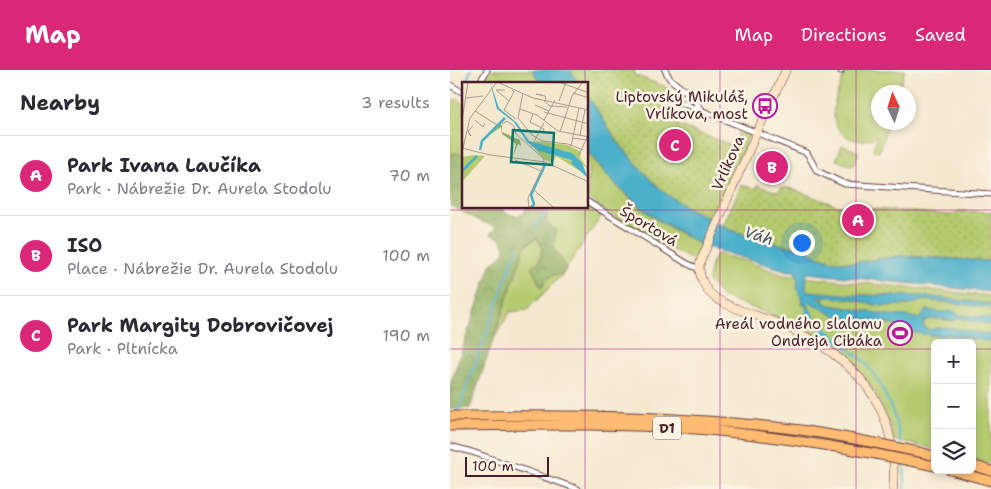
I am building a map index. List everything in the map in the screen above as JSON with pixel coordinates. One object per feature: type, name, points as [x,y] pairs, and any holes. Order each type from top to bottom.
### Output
[{"type":"highway","name":"D1","points":[[454,416],[574,415],[695,419],[767,426],[875,443],[931,455]]},
{"type":"highway","name":"D1","points":[[453,426],[570,425],[695,429],[795,440],[931,465]]},
{"type":"highway","points":[[976,466],[991,471]]},
{"type":"highway","points":[[965,474],[991,481]]},
{"type":"street","points":[[480,82],[487,70]]},
{"type":"street","points":[[665,70],[670,79],[690,95],[703,111]]},
{"type":"street","name":"Vrlíkova","points":[[699,269],[723,208],[786,70]]},
{"type":"street","points":[[450,85],[462,92]]},
{"type":"street","points":[[664,96],[807,153],[817,172],[845,184],[991,194]]},
{"type":"street","name":"Športová","points":[[589,203],[677,258],[699,269]]},
{"type":"street","points":[[699,269],[705,286],[715,297],[727,304],[778,323],[806,336],[839,357],[857,374],[880,406],[888,427],[893,452],[893,489]]},
{"type":"street","points":[[450,446],[578,489]]},
{"type":"green space","points":[[491,70],[532,70],[540,82],[484,82]]},
{"type":"green space","points":[[570,70],[635,70],[634,75],[666,87],[668,90],[659,118],[733,146],[740,128],[748,132],[749,136],[713,221],[686,207],[665,193],[649,178],[619,143],[602,119],[589,98],[589,82],[578,82]]},
{"type":"green space","points":[[846,70],[905,70],[900,85],[871,85],[871,130],[886,130],[879,152],[873,150],[877,136],[870,139],[855,140],[840,131],[835,123],[834,115],[836,96]]},
{"type":"green space","points":[[458,99],[462,103],[462,155],[455,153],[450,155],[450,106],[453,101]]},
{"type":"green space","points":[[842,145],[859,152],[853,166],[836,160]]},
{"type":"green space","points":[[455,153],[462,155],[462,209],[504,209],[505,213],[516,216],[525,213],[525,209],[548,209],[545,222],[556,230],[553,249],[567,267],[563,274],[552,275],[541,287],[531,267],[539,262],[543,248],[537,238],[525,246],[470,408],[450,409],[450,385],[491,265],[505,252],[501,240],[490,234],[496,227],[450,205],[450,155]]},
{"type":"green space","points":[[589,153],[619,188],[637,204],[667,226],[703,246],[698,256],[691,259],[653,240],[589,199]]},
{"type":"green space","points":[[741,185],[756,189],[757,185],[778,192],[781,188],[789,188],[838,206],[952,215],[959,211],[991,212],[991,261],[898,256],[852,263],[829,260],[809,253],[808,247],[787,246],[753,238],[723,226]]},
{"type":"green space","points":[[589,206],[602,215],[567,267],[550,240],[548,209],[589,209]]},
{"type":"green space","points":[[537,238],[543,248],[539,262],[541,286],[552,275],[563,274],[527,310],[510,312],[492,342],[525,246]]},
{"type":"green space","name":"Areál vodného slalomu Ondreja Cibáka","points":[[717,254],[746,261],[783,275],[991,296],[991,464],[976,460],[976,339],[931,339],[931,448],[894,440],[890,425],[877,397],[860,373],[849,362],[816,336],[770,315],[721,296],[708,281],[711,264]]},
{"type":"water","points":[[532,70],[570,70],[578,82],[540,82]]},
{"type":"water","points":[[589,98],[619,144],[665,193],[686,207],[733,231],[793,248],[808,247],[809,253],[829,260],[852,263],[898,256],[991,261],[991,292],[807,273],[806,289],[809,291],[852,295],[925,296],[991,304],[991,308],[924,300],[909,305],[881,306],[851,299],[817,297],[818,300],[820,298],[824,299],[823,302],[830,305],[920,319],[926,310],[953,311],[959,315],[991,318],[991,325],[958,318],[954,321],[935,319],[923,322],[925,328],[930,330],[953,328],[991,334],[991,342],[950,335],[940,336],[915,333],[890,324],[850,319],[839,315],[837,317],[810,302],[808,305],[814,316],[809,315],[806,306],[802,304],[803,302],[797,288],[798,278],[794,271],[788,271],[703,246],[657,219],[613,182],[589,153]]},
{"type":"waterway","points":[[471,70],[467,79],[474,82]]},
{"type":"waterway","points":[[535,228],[548,209]]},
{"type":"waterway","points":[[457,414],[517,248]]},
{"type":"waterway","points":[[808,310],[818,324],[841,343]]},
{"type":"waterway","points":[[841,343],[862,360],[883,390],[893,412],[901,444]]},
{"type":"waterway","points":[[904,462],[905,489]]},
{"type":"place","name":"Liptovský Mikuláš, Vrlíkova, most","points":[[765,106]]},
{"type":"place","name":"Park Margity Dobrovičovej","points":[[675,145]]},
{"type":"place","name":"ISO","points":[[772,167]]},
{"type":"place","name":"Park Ivana Laučíka","points":[[858,220]]},
{"type":"place","name":"Areál vodného slalomu Ondreja Cibáka","points":[[900,333]]},
{"type":"water label","name":"Váh","points":[[759,235]]}]
